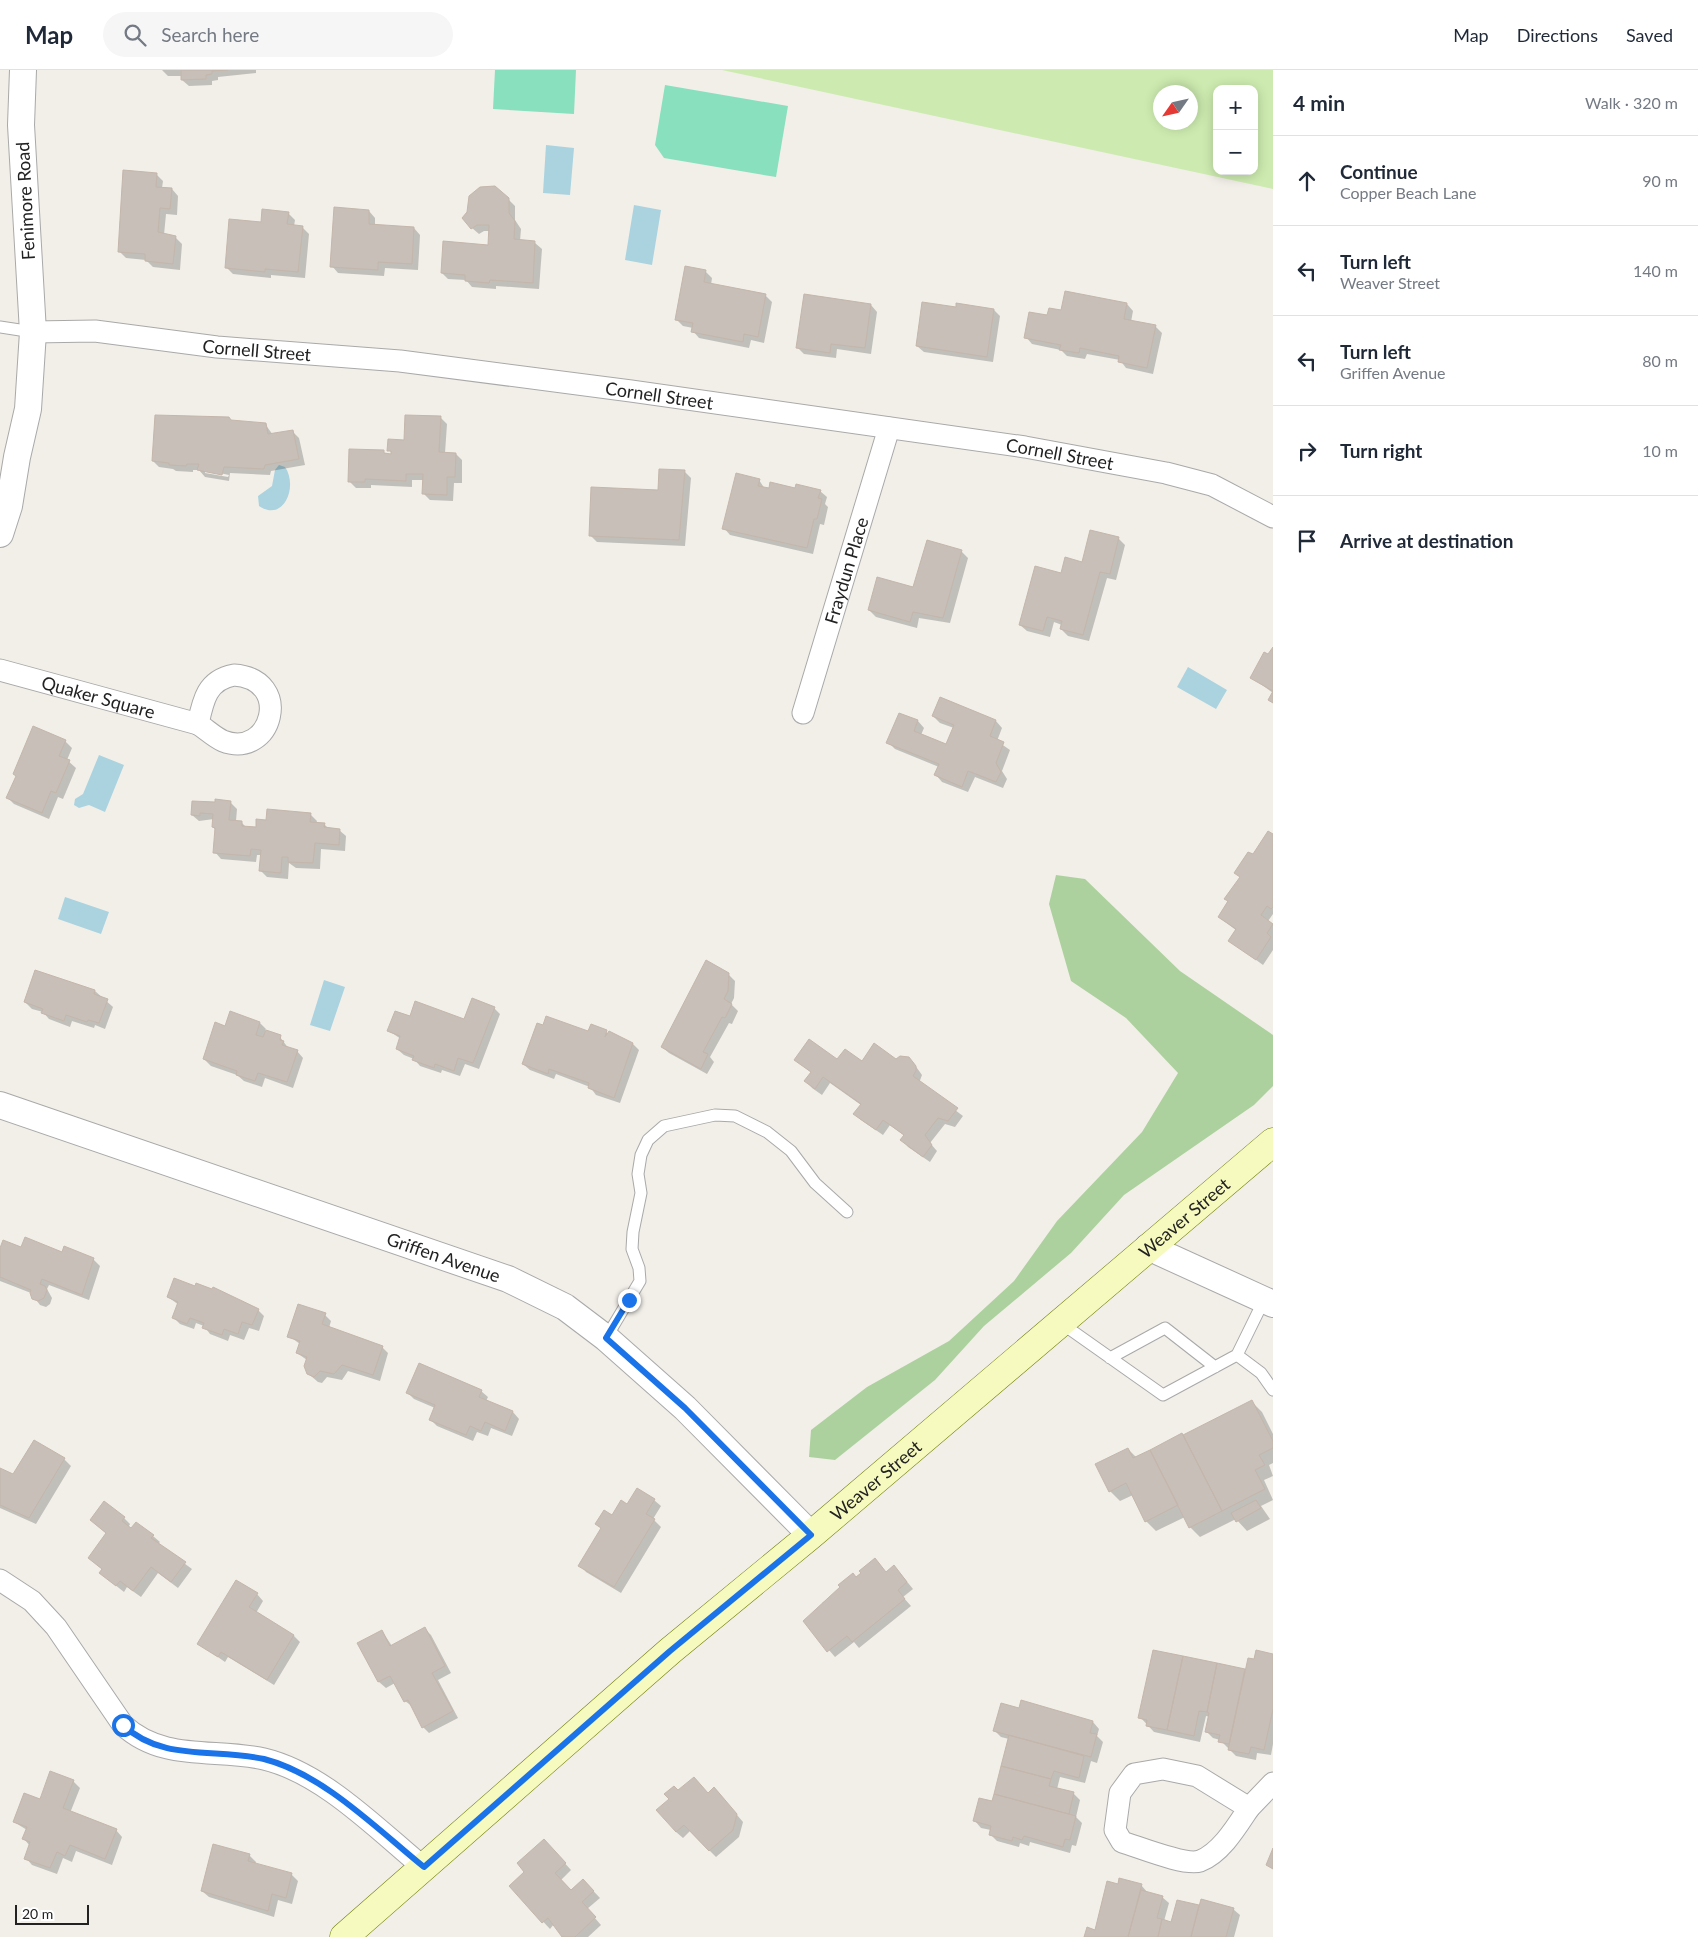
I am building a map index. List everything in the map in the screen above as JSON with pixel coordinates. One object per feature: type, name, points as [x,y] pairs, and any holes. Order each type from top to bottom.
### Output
[{"type":"main road","name":"Weaver Street","points":[[344,1937],[670,1651],[811,1535],[1059,1322],[1273,1142]]},
{"type":"street","name":"Fenimore Road","points":[[0,534],[9,506],[12,456],[28,409],[33,332],[20,124],[23,70]]},
{"type":"street","name":"Cornell Street","points":[[33,332],[95,331],[217,347],[400,361],[631,390],[1025,447],[1166,473],[1212,486],[1273,517]]},
{"type":"street","name":"Fraydun Place","points":[[803,713],[889,428]]},
{"type":"street","name":"Quaker Square","points":[[0,670],[198,724]]},
{"type":"street","name":"Griffen Avenue","points":[[0,1105],[508,1279],[565,1307],[606,1338],[685,1408],[811,1535]]},
{"type":"street","points":[[1148,1247],[1268,1302]]},
{"type":"street","points":[[0,1580],[32,1601],[56,1627],[123,1725],[136,1737],[158,1747],[264,1760],[320,1783],[424,1867]]},
{"type":"street","points":[[1249,1808],[1197,1776],[1163,1769],[1153,1770],[1134,1774],[1120,1793],[1115,1830],[1122,1842],[1185,1860],[1200,1861],[1228,1841],[1249,1808],[1273,1783]]},
{"type":"lane","points":[[0,327],[33,332]]},
{"type":"lane","points":[[606,1338],[640,1281],[640,1268],[632,1249],[633,1232],[641,1193],[638,1174],[641,1156],[648,1140],[664,1126],[716,1115],[734,1116],[743,1120],[767,1132],[791,1152],[815,1183],[847,1212]]},
{"type":"lane","points":[[1059,1322],[1163,1395],[1237,1355],[1268,1302]]},
{"type":"lane","points":[[1110,1358],[1165,1328],[1215,1367]]},
{"type":"lane","points":[[1237,1355],[1261,1373],[1273,1390]]},
{"type":"green space","points":[[495,70],[576,70],[574,114],[493,109]]},
{"type":"green space","points":[[722,70],[1273,70],[1273,189]]},
{"type":"green space","points":[[665,85],[788,106],[776,177],[664,158],[655,145]]},
{"type":"green space","points":[[1056,875],[1085,879],[1180,971],[1273,1035],[1273,1086],[1254,1105],[1124,1195],[1071,1253],[984,1326],[935,1380],[835,1460],[809,1457],[811,1430],[867,1387],[949,1341],[1014,1281],[1057,1221],[1142,1132],[1178,1073],[1126,1018],[1071,981],[1049,904]]},
{"type":"water","points":[[546,145],[574,148],[570,195],[543,193]]},
{"type":"water","points":[[634,205],[661,210],[652,265],[625,260]]},
{"type":"water","points":[[279,465],[285,467],[289,475],[289,492],[287,500],[282,506],[276,510],[268,510],[259,506],[258,496],[272,486],[275,470]]},
{"type":"water","points":[[1188,667],[1227,690],[1216,709],[1177,687]]},
{"type":"water","points":[[99,755],[124,765],[105,812],[89,805],[79,808],[74,805],[75,799],[83,794]]},
{"type":"water","points":[[65,897],[109,912],[101,934],[58,919]]},
{"type":"water","points":[[324,980],[345,987],[330,1031],[310,1025]]},
{"type":"building","points":[[181,70],[228,70],[212,71],[212,74],[206,75],[206,79],[181,80]]},
{"type":"building","points":[[123,170],[157,173],[156,187],[172,188],[170,209],[160,208],[158,232],[176,236],[173,264],[145,261],[145,254],[118,252]]},
{"type":"building","points":[[495,186],[509,198],[509,213],[515,221],[514,239],[535,241],[533,283],[490,280],[489,283],[465,281],[465,275],[441,273],[443,241],[488,245],[489,225],[477,225],[471,229],[462,218],[467,212],[469,196],[480,187]]},
{"type":"building","points":[[334,207],[369,210],[369,224],[414,227],[412,264],[378,262],[378,270],[330,267]]},
{"type":"building","points":[[262,209],[289,212],[287,224],[303,226],[298,272],[265,269],[265,272],[225,268],[229,219],[261,222]]},
{"type":"building","points":[[685,266],[706,270],[704,282],[766,294],[758,337],[744,334],[743,342],[691,332],[693,323],[675,320]]},
{"type":"building","points":[[1065,291],[1127,303],[1124,319],[1156,325],[1147,368],[1118,362],[1119,356],[1080,348],[1079,353],[1059,350],[1061,345],[1024,338],[1029,312],[1047,315],[1049,308],[1061,310]]},
{"type":"building","points":[[804,294],[871,304],[865,348],[831,344],[830,353],[796,348]]},
{"type":"building","points":[[922,302],[956,307],[956,303],[994,309],[987,357],[916,346]]},
{"type":"building","points":[[155,415],[229,417],[231,420],[266,423],[268,434],[293,430],[299,459],[265,465],[264,469],[224,467],[222,475],[197,470],[199,464],[187,464],[186,466],[169,465],[169,463],[152,461]]},
{"type":"building","points":[[405,415],[441,416],[439,452],[456,453],[455,477],[447,477],[447,495],[422,494],[423,474],[406,474],[406,481],[365,479],[365,482],[348,482],[349,449],[384,450],[384,453],[391,454],[391,451],[387,451],[388,439],[404,440]]},
{"type":"building","points":[[659,469],[685,470],[679,540],[589,536],[591,487],[658,490]]},
{"type":"building","points":[[736,473],[760,479],[758,486],[769,488],[770,482],[795,488],[796,484],[821,490],[818,498],[822,499],[817,519],[814,519],[807,548],[722,529]]},
{"type":"building","points":[[1090,530],[1119,537],[1110,574],[1100,572],[1083,635],[1060,629],[1062,621],[1047,617],[1043,631],[1019,625],[1035,566],[1061,573],[1065,557],[1082,562]]},
{"type":"building","points":[[927,540],[962,550],[943,618],[913,612],[910,622],[868,610],[877,577],[913,587]]},
{"type":"building","points":[[1273,647],[1273,691],[1250,678],[1264,652],[1268,654]]},
{"type":"building","points":[[1273,691],[1273,703],[1268,700]]},
{"type":"building","points":[[940,697],[996,720],[990,736],[1004,742],[996,763],[1001,772],[996,782],[968,771],[962,787],[934,775],[939,764],[886,743],[899,713],[918,720],[914,731],[946,744],[954,725],[932,716]]},
{"type":"building","points":[[33,726],[66,740],[59,756],[70,760],[56,793],[51,791],[42,813],[6,798],[16,776],[13,774]]},
{"type":"building","points":[[215,799],[231,801],[229,820],[242,821],[242,826],[256,827],[256,819],[266,820],[267,809],[311,813],[310,822],[325,823],[324,827],[340,829],[339,845],[315,843],[313,863],[288,862],[288,857],[282,857],[281,873],[259,871],[261,850],[251,849],[250,856],[213,853],[215,828],[212,827],[213,814],[200,813],[200,816],[191,815],[192,801],[215,802]]},
{"type":"building","points":[[1268,831],[1273,834],[1273,907],[1271,909],[1267,906],[1261,915],[1273,924],[1267,933],[1271,937],[1256,960],[1228,941],[1236,929],[1218,917],[1228,901],[1224,899],[1240,877],[1234,873],[1248,852],[1253,854]]},
{"type":"building","points":[[706,960],[729,973],[728,991],[724,999],[732,1004],[725,1018],[722,1017],[703,1052],[708,1054],[701,1069],[661,1047]]},
{"type":"building","points":[[35,970],[95,990],[94,994],[108,999],[99,1023],[88,1020],[87,1022],[66,1015],[64,1021],[41,1013],[43,1009],[24,1002]]},
{"type":"building","points":[[472,998],[495,1007],[473,1063],[458,1058],[454,1071],[435,1064],[434,1068],[412,1060],[414,1056],[396,1049],[400,1036],[387,1031],[395,1011],[410,1016],[415,1001],[464,1019]]},
{"type":"building","points":[[230,1011],[260,1022],[256,1035],[263,1037],[266,1030],[281,1035],[280,1040],[284,1041],[282,1045],[298,1050],[287,1082],[258,1073],[255,1081],[236,1075],[237,1071],[203,1059],[215,1022],[225,1026]]},
{"type":"building","points":[[546,1016],[588,1031],[591,1024],[607,1030],[605,1037],[609,1031],[633,1043],[614,1098],[588,1088],[589,1083],[549,1069],[548,1074],[522,1064],[537,1023],[543,1025]]},
{"type":"building","points":[[809,1039],[837,1059],[845,1049],[862,1061],[874,1043],[896,1059],[900,1056],[909,1057],[916,1066],[913,1076],[958,1108],[948,1121],[938,1118],[925,1135],[932,1145],[923,1157],[900,1140],[904,1135],[883,1120],[876,1130],[853,1114],[861,1104],[823,1077],[815,1089],[804,1081],[811,1072],[794,1060]]},
{"type":"building","points":[[25,1237],[62,1252],[64,1246],[94,1258],[82,1295],[42,1279],[40,1284],[45,1286],[47,1290],[44,1298],[38,1301],[32,1299],[31,1290],[0,1277],[0,1248],[3,1240],[21,1247]]},
{"type":"building","points":[[174,1278],[195,1286],[196,1283],[212,1289],[213,1287],[259,1309],[252,1325],[242,1322],[238,1334],[224,1329],[222,1335],[202,1328],[204,1323],[190,1318],[187,1324],[172,1318],[178,1302],[167,1297]]},
{"type":"building","points":[[298,1304],[326,1313],[322,1324],[383,1346],[373,1375],[342,1365],[334,1374],[320,1371],[314,1377],[307,1374],[304,1366],[307,1357],[296,1353],[300,1341],[287,1337]]},
{"type":"building","points":[[419,1363],[482,1390],[479,1397],[513,1411],[505,1431],[485,1422],[481,1431],[470,1426],[466,1435],[429,1420],[435,1405],[406,1393]]},
{"type":"building","points":[[1252,1400],[1273,1441],[1273,1448],[1259,1455],[1265,1465],[1255,1470],[1265,1489],[1222,1511],[1183,1435]]},
{"type":"building","points":[[1182,1433],[1222,1511],[1189,1528],[1150,1450]]},
{"type":"building","points":[[34,1440],[65,1458],[29,1518],[0,1505],[0,1468],[13,1474]]},
{"type":"building","points":[[1128,1448],[1133,1458],[1150,1450],[1178,1505],[1145,1522],[1126,1483],[1109,1492],[1095,1464]]},
{"type":"building","points":[[637,1488],[655,1499],[646,1514],[655,1519],[614,1587],[578,1566],[601,1528],[595,1524],[604,1510],[612,1515],[621,1500],[627,1504]]},
{"type":"building","points":[[1256,1500],[1261,1508],[1236,1522],[1231,1513]]},
{"type":"building","points":[[104,1501],[125,1517],[122,1521],[131,1528],[136,1522],[154,1535],[151,1538],[186,1562],[171,1582],[151,1567],[133,1591],[120,1581],[116,1586],[99,1573],[102,1569],[88,1558],[106,1533],[90,1520]]},
{"type":"building","points":[[875,1558],[886,1572],[894,1565],[907,1582],[898,1590],[905,1599],[852,1642],[847,1636],[827,1652],[803,1621],[840,1587],[838,1585],[853,1573],[856,1577],[861,1573],[859,1571]]},
{"type":"building","points":[[236,1580],[258,1593],[249,1607],[294,1635],[267,1680],[221,1652],[218,1657],[197,1644]]},
{"type":"building","points":[[425,1627],[445,1666],[432,1673],[453,1711],[422,1728],[408,1700],[404,1702],[390,1676],[378,1682],[357,1643],[382,1630],[390,1646]]},
{"type":"building","points":[[1153,1650],[1183,1656],[1167,1730],[1146,1726],[1147,1720],[1138,1718]]},
{"type":"building","points":[[1256,1650],[1273,1654],[1273,1709],[1264,1750],[1251,1747],[1249,1754],[1228,1750],[1248,1658],[1254,1659]]},
{"type":"building","points":[[1183,1656],[1217,1663],[1207,1712],[1199,1711],[1194,1736],[1167,1730]]},
{"type":"building","points":[[1217,1663],[1245,1669],[1229,1744],[1218,1742],[1220,1735],[1205,1732]]},
{"type":"building","points":[[1021,1700],[1093,1721],[1090,1733],[1097,1734],[1091,1757],[993,1731],[1001,1703],[1019,1708]]},
{"type":"building","points":[[1009,1735],[1084,1756],[1079,1778],[1054,1771],[1051,1779],[1001,1766]]},
{"type":"building","points":[[1001,1766],[1051,1779],[1049,1786],[1074,1792],[1069,1814],[994,1794]]},
{"type":"building","points":[[50,1771],[74,1780],[63,1808],[117,1829],[105,1859],[70,1845],[65,1856],[57,1852],[50,1868],[24,1859],[30,1842],[22,1839],[27,1827],[13,1822],[24,1793],[40,1799]]},
{"type":"building","points":[[694,1777],[708,1793],[714,1787],[737,1814],[733,1830],[709,1851],[684,1825],[676,1832],[656,1810],[669,1799],[664,1794],[674,1786],[678,1790]]},
{"type":"building","points":[[994,1794],[1076,1816],[1070,1840],[1065,1839],[1063,1847],[1024,1836],[1022,1840],[1013,1837],[1012,1841],[989,1835],[991,1826],[973,1821],[979,1798],[992,1801]]},
{"type":"building","points":[[544,1839],[566,1863],[555,1873],[571,1890],[583,1879],[594,1891],[582,1902],[596,1917],[575,1937],[562,1937],[548,1918],[542,1923],[509,1886],[524,1872],[517,1863]]},
{"type":"building","points":[[213,1844],[250,1854],[248,1861],[292,1873],[286,1898],[272,1894],[268,1911],[201,1891]]},
{"type":"building","points":[[1273,1848],[1273,1869],[1266,1865]]},
{"type":"building","points":[[1119,1878],[1142,1884],[1128,1937],[1084,1937],[1087,1927],[1095,1930],[1107,1881],[1118,1884]]},
{"type":"building","points":[[1141,1890],[1163,1896],[1157,1918],[1162,1919],[1158,1937],[1128,1937]]},
{"type":"building","points":[[1201,1899],[1234,1908],[1226,1937],[1191,1937]]},
{"type":"building","points":[[1177,1900],[1199,1905],[1191,1937],[1158,1937],[1162,1919],[1171,1922]]},
{"type":"route","points":[[123,1725],[136,1737],[158,1747],[264,1760],[320,1783],[424,1867],[670,1651],[811,1535],[685,1408],[606,1338],[629,1300]]}]
